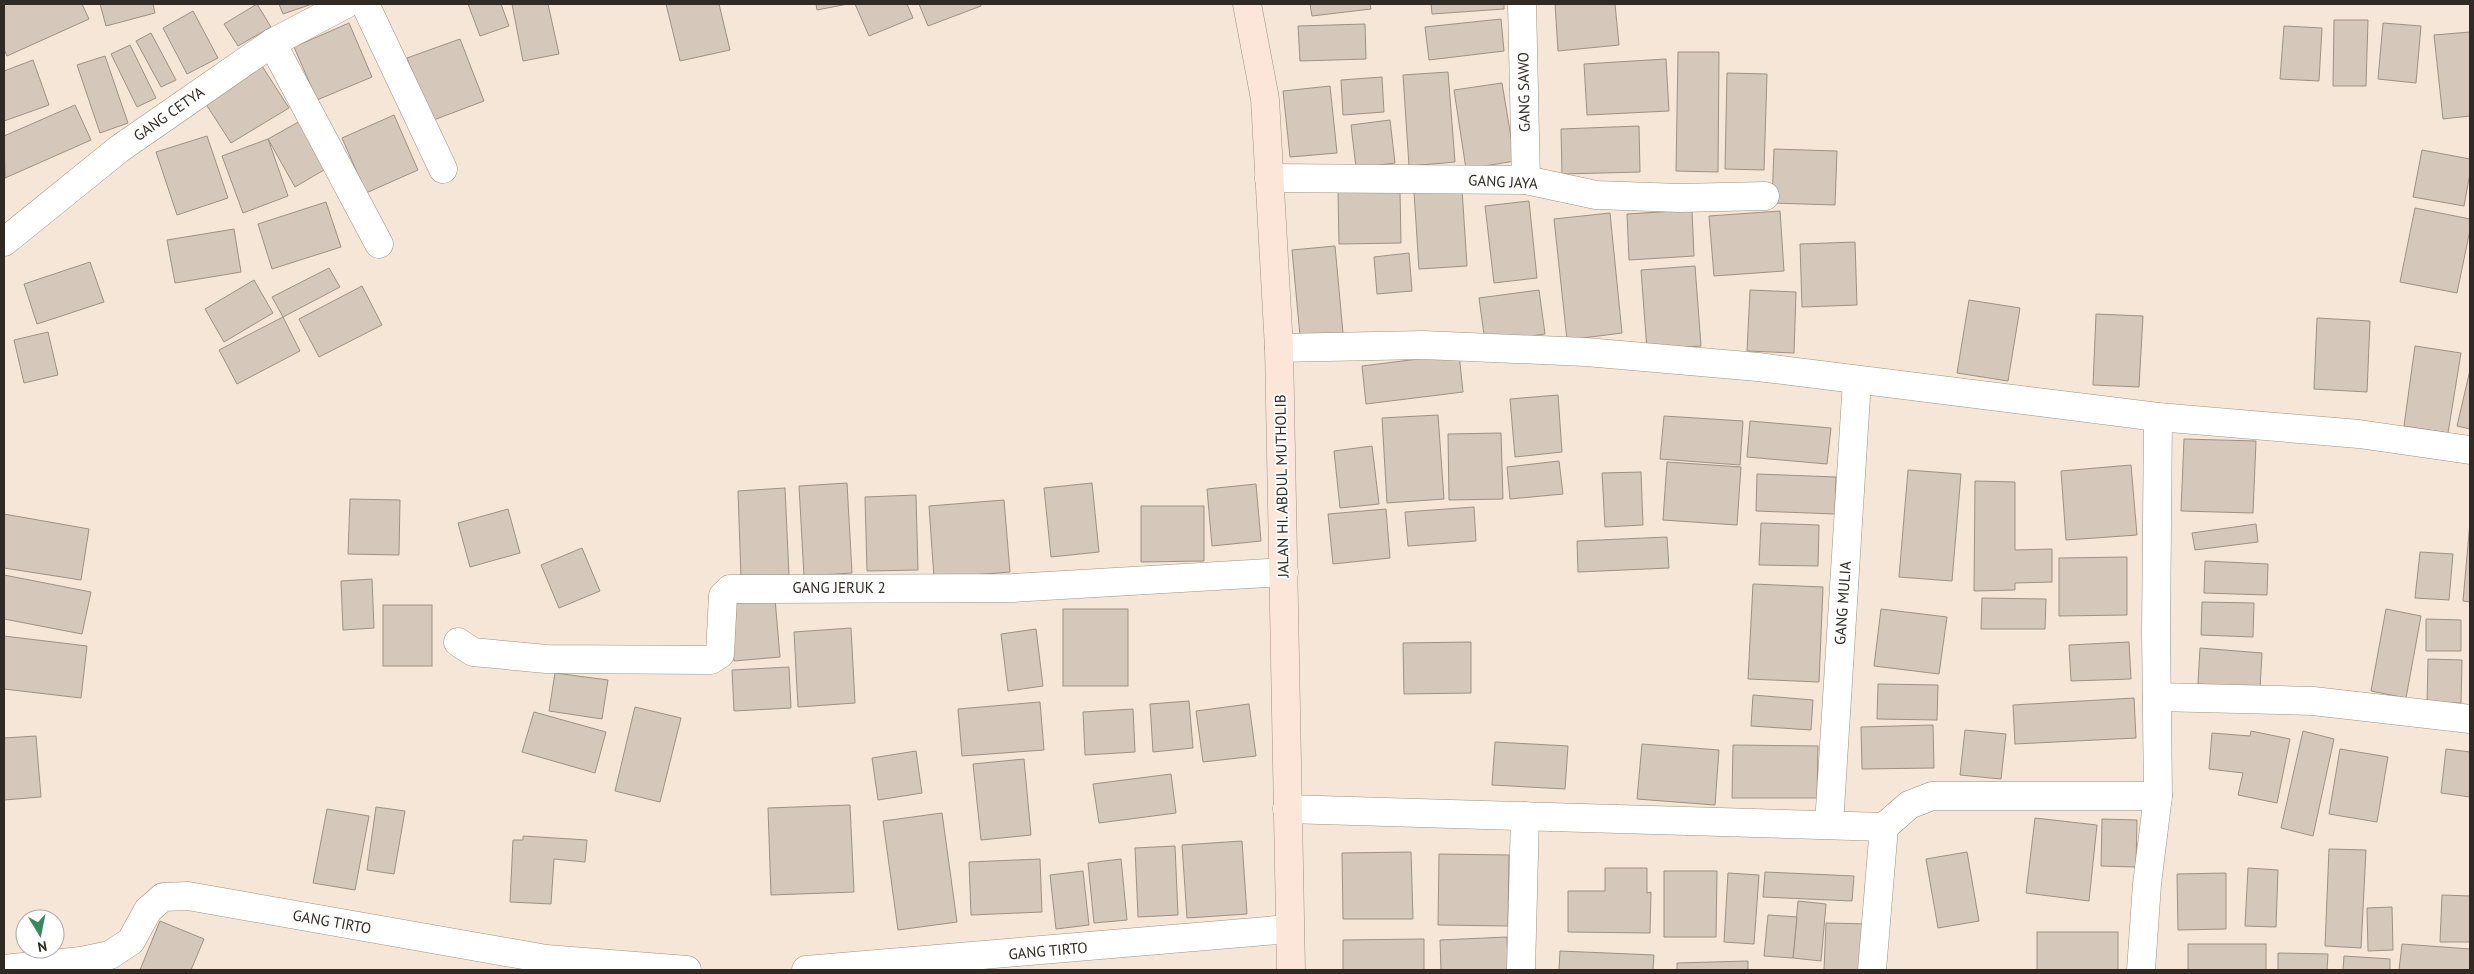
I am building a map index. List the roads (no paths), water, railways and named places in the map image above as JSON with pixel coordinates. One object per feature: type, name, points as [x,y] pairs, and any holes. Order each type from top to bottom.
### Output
[{"type":"street","name":"GANG CETYA","points":[[4,242],[119,149],[272,43],[346,4]]},
{"type":"street","points":[[365,4],[444,169]]},
{"type":"street","name":"JALAN HI. ABDUL MUTHOLIB","points":[[1247,4],[1265,99],[1279,348],[1291,970]]},
{"type":"street","name":"GANG SAWO","points":[[1522,4],[1526,180]]},
{"type":"street","points":[[272,43],[379,244]]},
{"type":"street","name":"GANG JAYA","points":[[1270,178],[1526,180],[1596,195],[1680,198],[1765,196]]},
{"type":"street","points":[[1279,348],[1423,345],[1586,352],[1758,367],[2158,418],[2359,434],[2470,450]]},
{"type":"street","name":"GANG MULIA","points":[[1829,825],[1857,380]]},
{"type":"street","points":[[2141,970],[2147,884],[2158,796],[2158,418]]},
{"type":"street","name":"GANG JERUK 2","points":[[458,642],[472,652],[546,659],[711,660],[720,654],[723,596],[730,589],[1013,588],[1284,572]]},
{"type":"street","points":[[2157,697],[2313,702],[2470,719]]},
{"type":"street","points":[[1287,809],[1884,827],[1909,805],[1932,796],[2158,796]]},
{"type":"street","points":[[1521,970],[1525,816]]},
{"type":"street","points":[[1872,970],[1884,827]]},
{"type":"street","name":"GANG TIRTO","points":[[4,969],[81,961],[110,955],[131,940],[148,910],[163,897],[188,896],[546,960],[688,970]]},
{"type":"street","name":"GANG TIRTO","points":[[806,970],[1290,929]]}]
